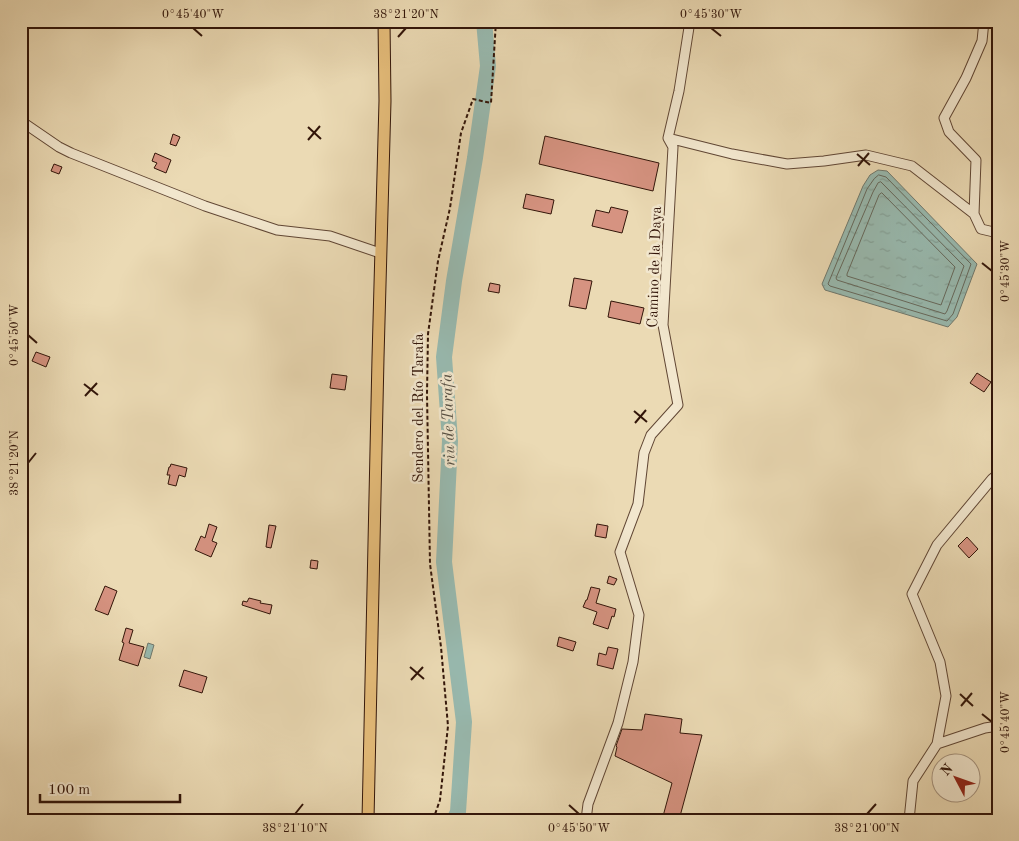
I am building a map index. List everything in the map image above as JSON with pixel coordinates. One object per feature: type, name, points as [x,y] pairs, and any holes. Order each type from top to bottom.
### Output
[{"type":"main road","points":[[368,820],[385,102],[384,21]]},
{"type":"street","name":"Camino de la Daya","points":[[586,820],[588,804],[618,723],[633,662],[639,615],[620,552],[638,504],[644,453],[650,435],[678,405],[663,325],[673,147],[668,138],[679,91],[690,21]]},
{"type":"street","points":[[984,21],[982,40],[966,78],[944,118],[949,132],[976,160],[974,214],[981,229],[998,233]]},
{"type":"street","points":[[21,121],[71,153],[205,206],[277,230],[330,236],[380,253]]},
{"type":"street","points":[[668,138],[732,154],[788,164],[824,161],[866,154],[912,166],[974,214]]},
{"type":"street","points":[[909,820],[913,780],[937,744],[946,696],[940,662],[912,594],[937,545],[992,478],[998,474]]},
{"type":"street","points":[[937,744],[985,728],[998,726]]},
{"type":"path","name":"Sendero del Río Tarafa","points":[[432,820],[440,800],[448,726],[441,647],[430,564],[427,404],[428,334],[438,261],[450,208],[461,133],[473,99],[492,102],[496,21]]},
{"type":"water","points":[[878,170],[887,171],[977,264],[957,317],[948,327],[825,290],[822,284],[863,186],[870,175]]},
{"type":"water","points":[[148,643],[154,645],[150,659],[144,657]]},
{"type":"building","points":[[173,134],[180,137],[176,146],[170,144]]},
{"type":"building","points":[[545,136],[659,163],[653,191],[539,164]]},
{"type":"building","points":[[155,153],[171,160],[166,173],[154,168],[157,163],[152,161]]},
{"type":"building","points":[[54,164],[62,167],[59,174],[51,171]]},
{"type":"building","points":[[526,194],[554,200],[551,214],[523,208]]},
{"type":"building","points":[[611,207],[628,211],[622,233],[592,226],[596,210],[609,213]]},
{"type":"building","points":[[574,278],[592,281],[586,309],[569,306]]},
{"type":"building","points":[[490,283],[500,285],[499,293],[488,291]]},
{"type":"building","points":[[611,301],[644,308],[640,324],[608,317]]},
{"type":"building","points":[[36,352],[50,357],[46,367],[32,361]]},
{"type":"building","points":[[977,373],[991,382],[984,392],[970,383]]},
{"type":"building","points":[[332,374],[347,376],[345,390],[330,388]]},
{"type":"building","points":[[171,464],[187,468],[185,477],[179,475],[176,486],[168,484],[170,475],[167,475]]},
{"type":"building","points":[[209,524],[217,527],[212,541],[217,543],[211,557],[195,550],[201,536],[205,538]]},
{"type":"building","points":[[597,524],[608,526],[606,538],[595,536]]},
{"type":"building","points":[[269,525],[276,526],[271,548],[266,547]]},
{"type":"building","points":[[967,537],[978,549],[969,558],[958,546]]},
{"type":"building","points":[[311,560],[318,561],[317,569],[310,568]]},
{"type":"building","points":[[609,576],[617,579],[614,585],[607,583]]},
{"type":"building","points":[[105,586],[117,591],[108,615],[95,610]]},
{"type":"building","points":[[591,587],[600,589],[596,603],[616,609],[608,629],[593,624],[597,612],[583,607]]},
{"type":"building","points":[[249,598],[261,601],[260,603],[272,605],[270,614],[242,605],[243,601],[247,602]]},
{"type":"building","points":[[126,628],[133,630],[129,643],[144,647],[138,666],[119,660]]},
{"type":"building","points":[[559,637],[576,642],[573,651],[557,646]]},
{"type":"building","points":[[608,647],[618,649],[613,669],[597,665],[599,653],[606,655]]},
{"type":"building","points":[[184,670],[207,677],[202,693],[179,686]]},
{"type":"building","points":[[645,714],[682,719],[680,733],[702,735],[679,820],[662,820],[672,783],[615,756],[616,746],[622,729],[642,730]]},
{"type":"waterway","name":"riu de Tarafa","points":[[454,820],[458,812],[464,722],[444,562],[450,441],[444,357],[488,66],[484,21]]}]
